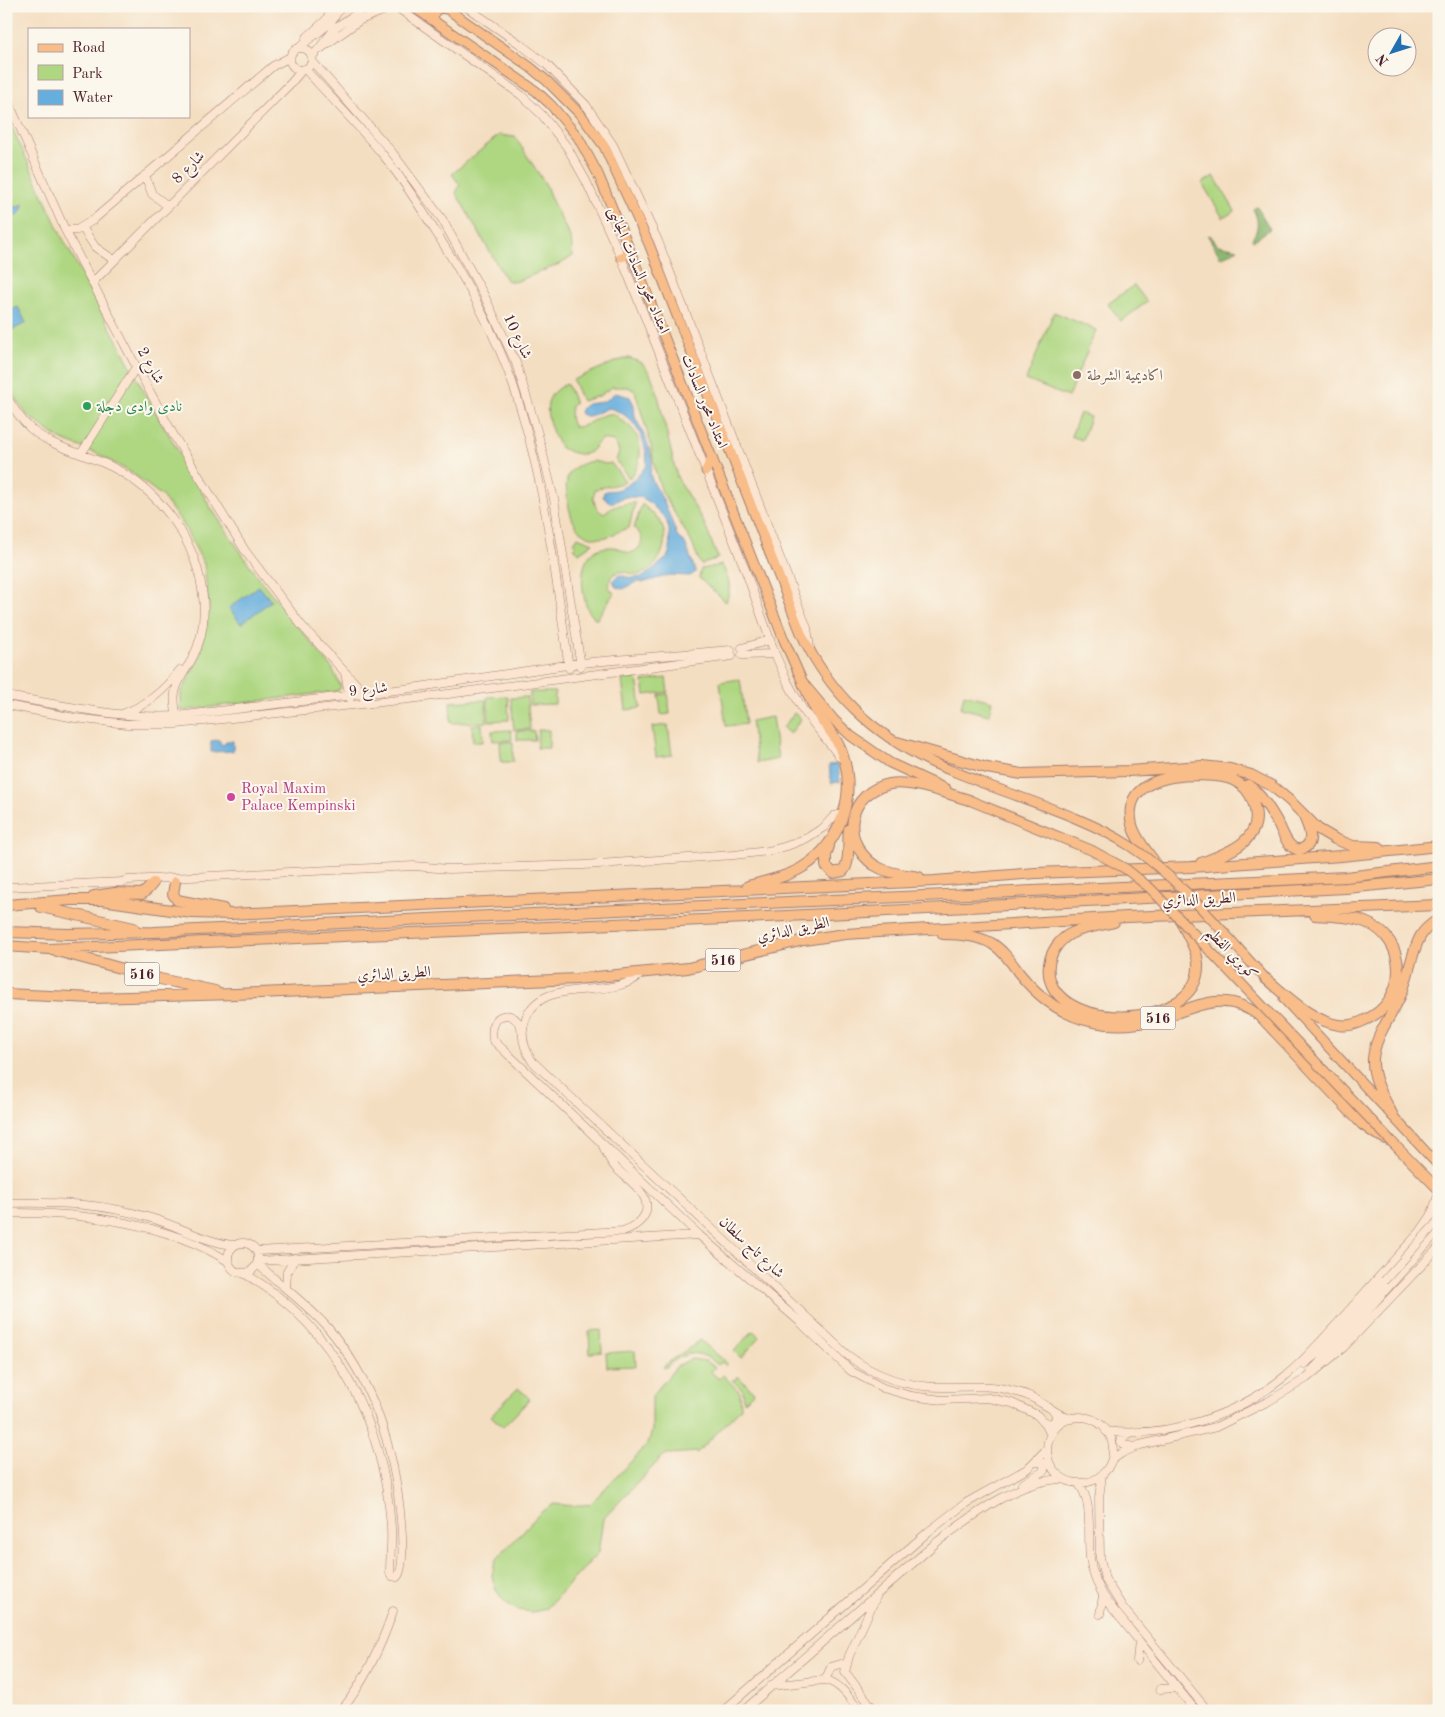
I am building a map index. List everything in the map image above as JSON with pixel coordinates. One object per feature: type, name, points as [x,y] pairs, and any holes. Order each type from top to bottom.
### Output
[{"type":"highway","points":[[803,683],[818,713],[840,746],[847,772],[847,795],[843,814],[826,855],[828,870],[838,873],[843,872],[848,863],[848,839],[857,809],[869,793],[880,786],[892,783],[906,784],[969,800]]},
{"type":"highway","points":[[897,742],[987,768],[1022,774],[1128,771],[1202,766],[1230,768],[1251,775],[1272,786],[1318,829],[1342,843],[1353,846],[1385,847],[1397,850]]},
{"type":"highway","points":[[1158,867],[1134,831],[1131,816],[1134,801],[1149,783],[1169,777],[1189,775],[1215,776],[1247,785],[1256,792],[1269,809],[1289,844],[1297,849],[1307,845],[1310,839],[1310,830],[1304,816]]},
{"type":"highway","points":[[1191,867],[1236,848],[1248,839],[1253,830],[1256,812],[1252,799],[1246,790],[1233,780]]},
{"type":"highway","points":[[852,822],[852,834],[857,847],[876,866],[889,872],[934,881]]},
{"type":"highway","points":[[728,891],[792,873],[810,862],[830,842]]},
{"type":"highway","points":[[6,905],[82,899],[102,900],[192,913],[230,914],[1191,867],[1439,846]]},
{"type":"highway","name":"الطريق الدائري","points":[[6,932],[68,934],[154,932],[1346,877],[1439,866]]},
{"type":"highway","name":"الطريق الدائري","points":[[6,946],[49,948],[1140,899],[1346,888],[1439,879]]},
{"type":"highway","points":[[175,882],[173,894],[177,900],[218,908],[230,914]]},
{"type":"highway","points":[[82,899],[110,893],[142,894],[153,883]]},
{"type":"highway","points":[[20,904],[58,909],[101,922],[154,932]]},
{"type":"highway","name":"الطريق الدائري","points":[[6,994],[94,998],[507,983],[641,974],[688,968],[820,937],[899,930],[1126,917],[1439,905]]},
{"type":"highway","name":"516","points":[[1266,978],[1311,1014],[1342,1026],[1357,1024],[1379,1012],[1391,998],[1399,976],[1394,948],[1385,936],[1371,924],[1346,917],[1270,911]]},
{"type":"highway","name":"516","points":[[1126,917],[1071,933],[1058,944],[1050,960],[1049,968],[1052,985],[1062,999],[1069,1004],[1110,1016],[1136,1015],[1169,1006],[1176,1002],[1188,993],[1197,972],[1195,950],[1180,919]]},
{"type":"highway","points":[[1393,1116],[1376,1081],[1373,1064],[1374,1049],[1379,1035],[1402,991],[1420,937],[1429,926],[1439,919]]},
{"type":"highway","name":"516","points":[[899,930],[914,933],[967,935],[983,939],[997,947],[1029,985],[1045,1000],[1065,1012],[1087,1020],[1113,1024],[1130,1024],[1155,1020],[1209,1002],[1226,1001],[1243,1006],[1262,1018],[1362,1124],[1376,1134],[1391,1141]]},
{"type":"highway","name":"516","points":[[49,948],[160,979],[236,994]]},
{"type":"main road","name":"امتداد محور السادات","points":[[414,6],[530,87],[551,105],[578,137],[592,161],[631,253],[784,640],[803,683],[834,720],[870,750],[911,774],[969,800]]},
{"type":"main road","name":"امتداد محور السادات","points":[[444,7],[547,81],[581,115],[604,146],[649,244],[810,652],[820,670],[847,703],[873,726],[931,762],[980,782]]},
{"type":"main road","points":[[436,23],[433,18],[435,11],[444,7]]},
{"type":"main road","points":[[621,257],[631,253]]},
{"type":"main road","points":[[706,471],[712,457]]},
{"type":"main road","name":"كوبري الفطيم","points":[[980,782],[1103,830],[1158,867],[1180,887],[1266,978],[1439,1166]]},
{"type":"main road","name":"كوبري الفطيم","points":[[969,800],[1091,850],[1126,869],[1151,889],[1439,1192]]},
{"type":"street","points":[[302,46],[307,36],[326,20],[333,6]]},
{"type":"street","points":[[341,6],[328,26],[302,46],[295,49],[290,57],[292,66],[303,70],[311,65],[312,59],[336,27],[362,15],[395,6]]},
{"type":"street","points":[[352,6],[362,15]]},
{"type":"street","points":[[362,15],[368,6]]},
{"type":"street","name":"امتداد محور السادات الجانبى","points":[[395,6],[521,95],[542,115],[568,147],[621,257],[706,471],[775,654],[802,710],[835,749],[847,772]]},
{"type":"street","points":[[465,6],[546,64],[586,105],[614,145],[662,250],[807,628],[810,652]]},
{"type":"street","points":[[302,46],[309,51],[312,59]]},
{"type":"street","name":"شارع 8","points":[[65,230],[73,231],[82,227],[273,66],[290,57]]},
{"type":"street","name":"شارع 10","points":[[312,59],[391,150],[442,219],[484,295],[516,363],[538,434],[554,499],[582,676]]},
{"type":"street","name":"شارع 8","points":[[92,283],[292,84],[303,70]]},
{"type":"street","name":"شارع 10","points":[[303,70],[384,156],[418,204],[462,273],[507,367],[521,410],[542,492],[570,677]]},
{"type":"street","name":"شارع 2","points":[[6,96],[65,230],[136,367],[182,450],[246,552],[288,608],[362,693]]},
{"type":"street","points":[[145,175],[152,194],[168,206]]},
{"type":"street","points":[[82,227],[95,247],[114,260]]},
{"type":"street","points":[[81,454],[136,367]]},
{"type":"street","points":[[6,396],[26,424],[35,432],[66,448],[112,467],[140,484],[157,499],[170,515],[190,547],[198,570],[204,605],[204,618],[195,653],[176,688],[174,702],[177,720]]},
{"type":"street","points":[[118,715],[142,705],[166,686],[183,666],[201,631]]},
{"type":"street","points":[[770,640],[742,651],[775,654]]},
{"type":"street","name":"شارع 9","points":[[6,696],[118,715],[177,720],[362,693],[416,688],[568,665],[731,653],[626,670],[418,698],[351,705],[177,720],[127,724],[75,718],[6,705]]},
{"type":"street","points":[[625,660],[626,670]]},
{"type":"street","name":"شارع 2","points":[[344,673],[351,705]]},
{"type":"street","points":[[416,688],[418,698]]},
{"type":"street","points":[[362,693],[364,703]]},
{"type":"street","points":[[327,698],[328,707]]},
{"type":"street","points":[[75,718],[77,708]]},
{"type":"street","points":[[121,882],[128,880],[416,870],[424,868],[583,866],[734,855],[768,851],[787,846],[806,838],[824,827],[834,816],[843,814]]},
{"type":"street","points":[[6,887],[121,882],[175,882],[284,874]]},
{"type":"street","points":[[523,1032],[526,1017],[535,1005],[544,999],[565,990],[618,986],[630,982],[641,974]]},
{"type":"street","name":"شارع تاج سلطان","points":[[1045,1422],[1031,1411],[1004,1401],[988,1398],[942,1400],[922,1398],[892,1391],[866,1380],[845,1366],[799,1321],[699,1235],[493,1040],[492,1029],[494,1023],[503,1016],[509,1016],[516,1020],[523,1032],[525,1047],[532,1061],[846,1354],[859,1363],[881,1376],[912,1385],[942,1387],[988,1386],[1006,1389],[1029,1396],[1054,1412],[1072,1418]]},
{"type":"street","points":[[257,1251],[623,1231],[634,1226],[642,1218],[646,1211],[646,1203],[641,1192],[612,1163],[602,1142]]},
{"type":"street","points":[[1296,1368],[1420,1232],[1427,1222],[1439,1192]]},
{"type":"street","points":[[6,1203],[66,1203],[108,1208],[160,1221],[216,1242],[235,1245],[247,1243],[257,1251],[258,1262],[253,1270],[245,1274]]},
{"type":"street","points":[[6,1213],[76,1215],[126,1224],[195,1244],[209,1250],[228,1262],[233,1270],[245,1274],[277,1295],[311,1326],[338,1362],[358,1396],[371,1429],[381,1463],[389,1503],[391,1528],[390,1573],[392,1576],[397,1577],[400,1574],[402,1559],[399,1503],[392,1460],[379,1419],[361,1378],[338,1342],[316,1317],[258,1262]]},
{"type":"street","points":[[1306,1378],[1318,1363],[1336,1346],[1439,1220]]},
{"type":"street","points":[[1427,1222],[1439,1224]]},
{"type":"street","points":[[1106,1431],[1128,1433],[1181,1425],[1223,1412],[1267,1389],[1296,1368],[1308,1362],[1323,1349],[1439,1230]]},
{"type":"street","points":[[258,1262],[295,1258],[445,1251],[699,1235]]},
{"type":"street","points":[[228,1262],[229,1253],[235,1245]]},
{"type":"street","points":[[743,1711],[954,1529],[1014,1492],[1037,1482],[1064,1479],[1078,1483],[1091,1481],[1102,1474],[1112,1460],[1134,1448],[1163,1438],[1216,1427],[1269,1401],[1306,1378],[1344,1347],[1439,1247]]},
{"type":"street","points":[[286,1288],[287,1272],[295,1258]]},
{"type":"street","points":[[1045,1422],[1049,1424],[1055,1421],[1054,1412]]},
{"type":"street","points":[[723,1711],[928,1532],[966,1503],[1023,1472],[1036,1462],[1047,1449],[1051,1435],[1059,1425],[1072,1418],[1091,1419],[1102,1426],[1112,1445],[1112,1460]]},
{"type":"street","points":[[1045,1422],[1051,1435]]},
{"type":"street","points":[[1128,1433],[1122,1438],[1121,1442],[1134,1448]]},
{"type":"street","points":[[1047,1449],[1052,1466],[1064,1479]]},
{"type":"street","points":[[1014,1492],[1028,1480],[1044,1472],[1045,1466],[1043,1463],[1036,1462]]},
{"type":"street","points":[[1102,1474],[1099,1498],[1100,1558],[1108,1585],[1120,1610],[1139,1641],[1196,1711]]},
{"type":"street","points":[[1078,1483],[1087,1496],[1092,1566],[1096,1581],[1104,1595],[1120,1610],[1208,1711]]},
{"type":"street","points":[[1088,1519],[1100,1519]]},
{"type":"street","points":[[875,1711],[848,1677],[845,1672],[845,1665],[877,1595]]},
{"type":"street","points":[[1100,1614],[1104,1595]]},
{"type":"street","points":[[340,1711],[357,1689],[369,1668],[393,1611]]},
{"type":"street","points":[[1137,1661],[1139,1641]]},
{"type":"street","points":[[811,1682],[827,1676],[831,1668],[840,1664],[845,1665]]},
{"type":"street","points":[[827,1676],[836,1681],[842,1690]]},
{"type":"street","points":[[771,1686],[831,1682],[842,1690],[860,1711]]},
{"type":"street","points":[[1160,1689],[1177,1688]]},
{"type":"street","points":[[850,1698],[859,1691]]},
{"type":"green space","name":"نادى وادى دجلة","points":[[6,114],[61,235],[147,397],[211,508],[257,576],[332,668],[341,687],[338,691],[181,711],[181,692],[200,656],[209,607],[204,564],[183,524],[162,496],[132,473],[98,454],[60,439],[27,415],[6,383]]},
{"type":"green space","points":[[499,135],[515,137],[546,185],[571,239],[573,256],[562,263],[515,282],[506,280],[456,193],[460,185],[452,174]]},
{"type":"green space","points":[[1214,176],[1235,211],[1223,218],[1202,183]]},
{"type":"green space","points":[[1257,207],[1270,229],[1253,241],[1257,224],[1253,209]]},
{"type":"green space","points":[[1210,235],[1218,245],[1238,249],[1221,258],[1208,236]]},
{"type":"green space","points":[[1134,285],[1147,302],[1121,321],[1108,304]]},
{"type":"green space","points":[[1054,312],[1096,330],[1068,397],[1026,380]]},
{"type":"green space","points":[[629,358],[642,363],[650,373],[657,391],[677,477],[704,523],[718,558],[701,565],[691,541],[662,492],[655,470],[651,445],[635,391],[628,387],[612,387],[599,396],[582,401],[573,380],[617,361]]},
{"type":"green space","points":[[567,384],[575,403],[571,406],[570,414],[574,427],[585,425],[604,415],[615,414],[637,436],[640,448],[639,461],[629,478],[616,461],[619,451],[614,441],[602,439],[590,452],[583,454],[561,448],[552,430],[547,412],[551,396],[557,389]]},
{"type":"green space","points":[[1080,413],[1090,417],[1082,440],[1071,436]]},
{"type":"green space","points":[[593,461],[606,464],[611,463],[625,481],[595,490],[593,498],[596,507],[602,513],[619,505],[635,503],[629,528],[602,538],[590,537],[576,526],[571,515],[566,486],[572,470],[584,463]]},
{"type":"green space","points":[[642,504],[659,520],[663,527],[664,543],[659,559],[654,566],[640,574],[617,572],[612,575],[609,588],[614,593],[596,620],[589,612],[584,598],[582,578],[587,559],[601,548],[615,547],[630,553],[638,549],[641,539],[638,531],[634,528]]},
{"type":"green space","points":[[578,537],[593,543],[579,553],[574,548],[576,546],[573,543]]},
{"type":"green space","points":[[722,565],[729,583],[726,602],[699,578],[701,569]]},
{"type":"green space","points":[[637,678],[641,708],[626,710],[622,680]]},
{"type":"green space","points":[[666,678],[668,692],[645,695],[643,681]]},
{"type":"green space","points":[[740,679],[746,724],[726,726],[720,682]]},
{"type":"green space","points":[[530,692],[555,692],[555,704],[530,705]]},
{"type":"green space","points":[[668,694],[670,714],[661,715],[659,695]]},
{"type":"green space","points":[[964,694],[992,701],[989,715],[961,708]]},
{"type":"green space","points":[[508,696],[509,720],[489,721],[487,697]]},
{"type":"green space","points":[[527,697],[530,729],[514,730],[511,698]]},
{"type":"green space","points":[[486,700],[487,722],[451,723],[450,702]]},
{"type":"green space","points":[[794,713],[801,719],[790,734],[783,728]]},
{"type":"green space","points":[[772,717],[778,759],[757,763],[751,721]]},
{"type":"green space","points":[[482,724],[483,742],[473,742],[472,725]]},
{"type":"green space","points":[[668,725],[672,755],[656,757],[652,727]]},
{"type":"green space","points":[[511,730],[512,740],[493,741],[492,731]]},
{"type":"green space","points":[[538,730],[549,730],[549,748],[537,748]]},
{"type":"green space","points":[[517,731],[534,731],[535,740],[517,740]]},
{"type":"green space","points":[[500,742],[513,742],[513,762],[501,762]]},
{"type":"green space","points":[[601,1330],[602,1352],[590,1353],[589,1331]]},
{"type":"green space","points":[[753,1331],[760,1337],[741,1358],[734,1351]]},
{"type":"green space","points":[[700,1340],[727,1363],[726,1365],[722,1362],[718,1365],[704,1356],[691,1354],[678,1358],[665,1368],[663,1367],[691,1347]]},
{"type":"green space","points":[[635,1351],[636,1366],[607,1367],[606,1353]]},
{"type":"green space","points":[[691,1359],[705,1361],[715,1367],[711,1372],[719,1379],[723,1375],[740,1392],[741,1408],[698,1452],[667,1454],[662,1457],[603,1519],[598,1553],[546,1609],[532,1612],[517,1610],[505,1602],[496,1590],[492,1576],[495,1561],[541,1512],[554,1504],[573,1506],[590,1504],[648,1444],[652,1431],[652,1396],[677,1366]]},
{"type":"green space","points":[[738,1376],[754,1392],[744,1402],[743,1390],[732,1380],[737,1379]]},
{"type":"green space","points":[[518,1388],[530,1399],[503,1427],[491,1416]]},
{"type":"water","points":[[6,201],[11,202],[14,208],[23,204],[20,213],[12,217],[6,217]]},
{"type":"water","points":[[18,307],[26,323],[6,333],[6,313]]},
{"type":"water","points":[[615,393],[630,397],[634,405],[635,417],[651,454],[650,474],[652,480],[665,504],[678,538],[685,543],[696,572],[690,576],[670,575],[645,582],[636,582],[623,589],[616,587],[613,580],[619,575],[631,578],[643,577],[667,558],[670,550],[669,529],[666,519],[649,502],[641,497],[625,497],[611,503],[603,497],[604,492],[616,490],[630,483],[647,465],[642,438],[626,416],[609,408],[587,416],[580,413],[584,406],[605,401]]},
{"type":"water","points":[[259,586],[271,601],[241,624],[229,608]]},
{"type":"water","points":[[219,740],[222,745],[226,741],[233,741],[233,751],[211,752],[211,741]]},
{"type":"water","points":[[838,764],[840,782],[831,783],[829,765]]},
{"type":"place","name":"اكاديمية الشرطة","points":[[1077,375]]},
{"type":"place","name":"نادى وادى دجلة","points":[[87,406]]},
{"type":"place","name":"Royal Maxim Palace Kempinski","points":[[231,797]]}]
